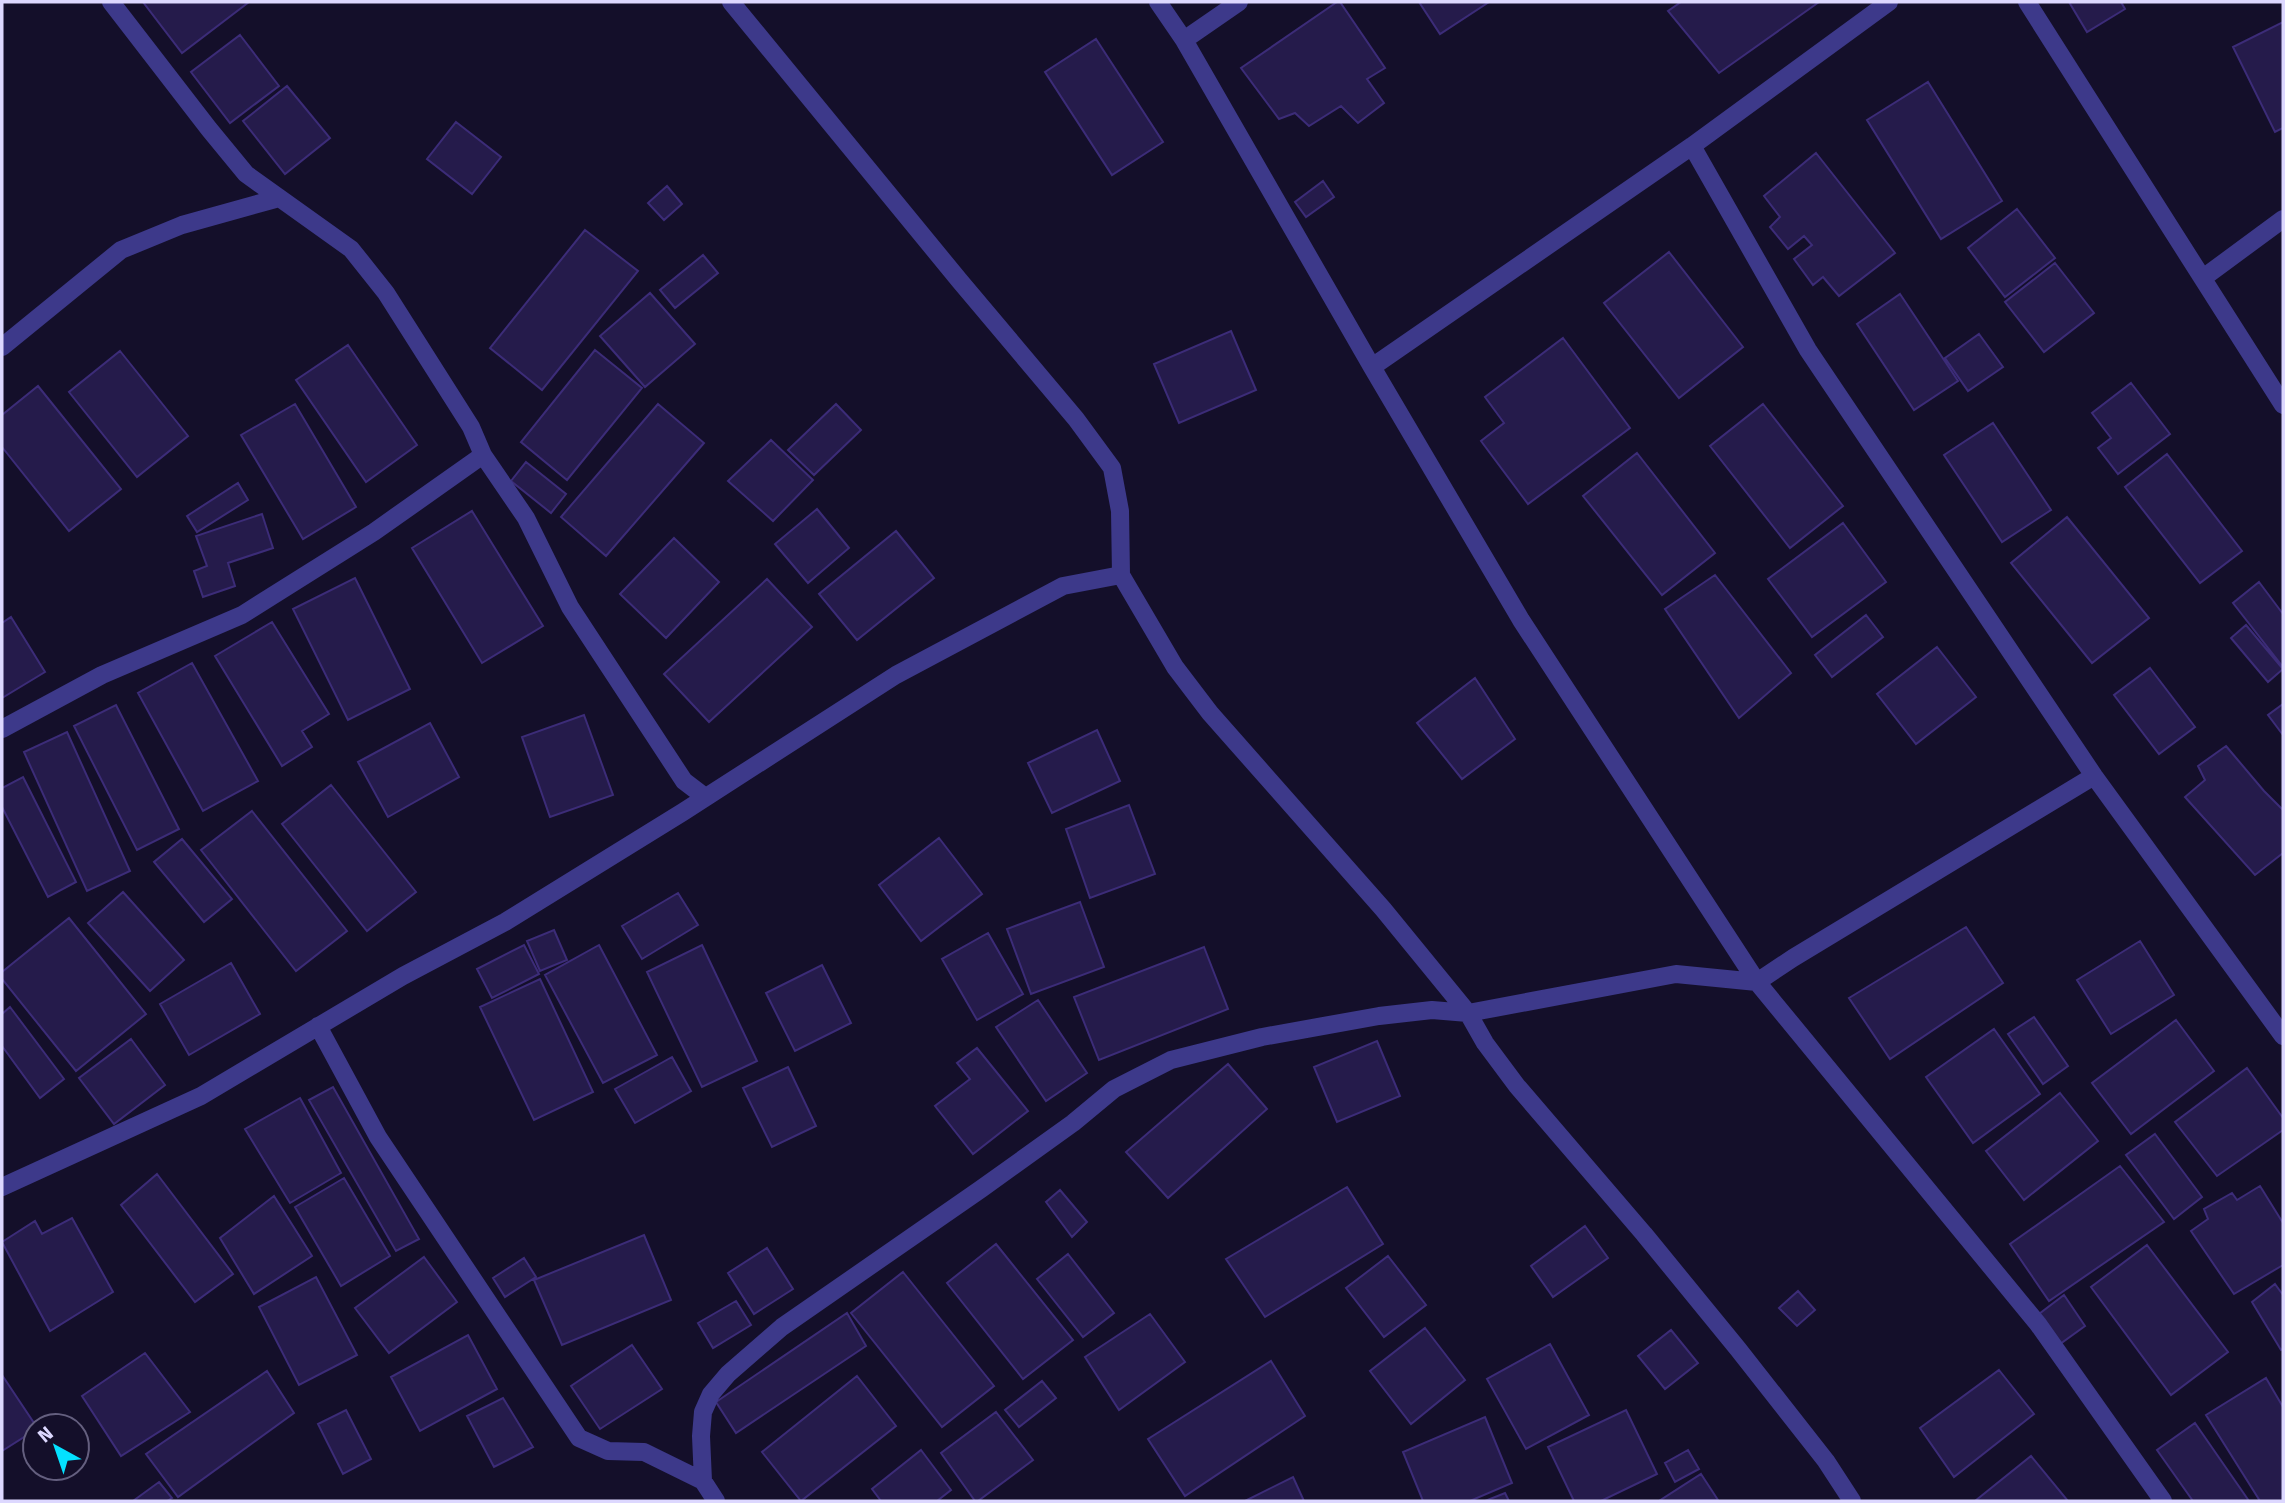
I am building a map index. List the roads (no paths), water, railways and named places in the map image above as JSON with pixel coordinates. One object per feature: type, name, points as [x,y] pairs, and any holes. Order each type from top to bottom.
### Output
[{"type":"street","points":[[111,2],[246,174],[351,249],[386,293],[471,427],[483,455],[526,518],[570,607],[684,781],[705,797]]},
{"type":"street","points":[[1158,2],[1184,40],[1521,621],[1757,982],[2038,1324],[2163,1501]]},
{"type":"street","points":[[1184,40],[1239,2]]},
{"type":"street","points":[[1372,368],[1692,146],[1889,2]]},
{"type":"street","points":[[2026,2],[2283,405]]},
{"type":"street","points":[[735,3],[1076,419],[1112,468],[1121,511],[1121,575],[1175,667],[1210,713],[1383,909],[1468,1013],[1485,1043],[1517,1086],[1738,1349],[1826,1461],[1852,1501]]},
{"type":"street","points":[[1692,146],[1808,350],[2094,776],[2283,1036]]},
{"type":"street","points":[[2,347],[121,250],[182,225],[279,198]]},
{"type":"street","points":[[2203,278],[2283,219]]},
{"type":"street","points":[[2,729],[102,675],[242,615],[374,532],[483,455]]},
{"type":"street","points":[[2,1187],[201,1096],[403,976],[505,922],[896,675],[1063,586],[1121,575]]},
{"type":"street","points":[[716,1501],[704,1481],[701,1436],[703,1412],[711,1394],[729,1374],[782,1327],[1073,1123],[1114,1088],[1171,1060],[1262,1037],[1379,1016],[1432,1010],[1468,1013],[1676,974],[1757,982],[2094,776]]},
{"type":"street","points":[[683,812],[684,781]]},
{"type":"street","points":[[318,1026],[378,1137],[579,1438],[608,1451],[644,1452],[704,1481]]}]
